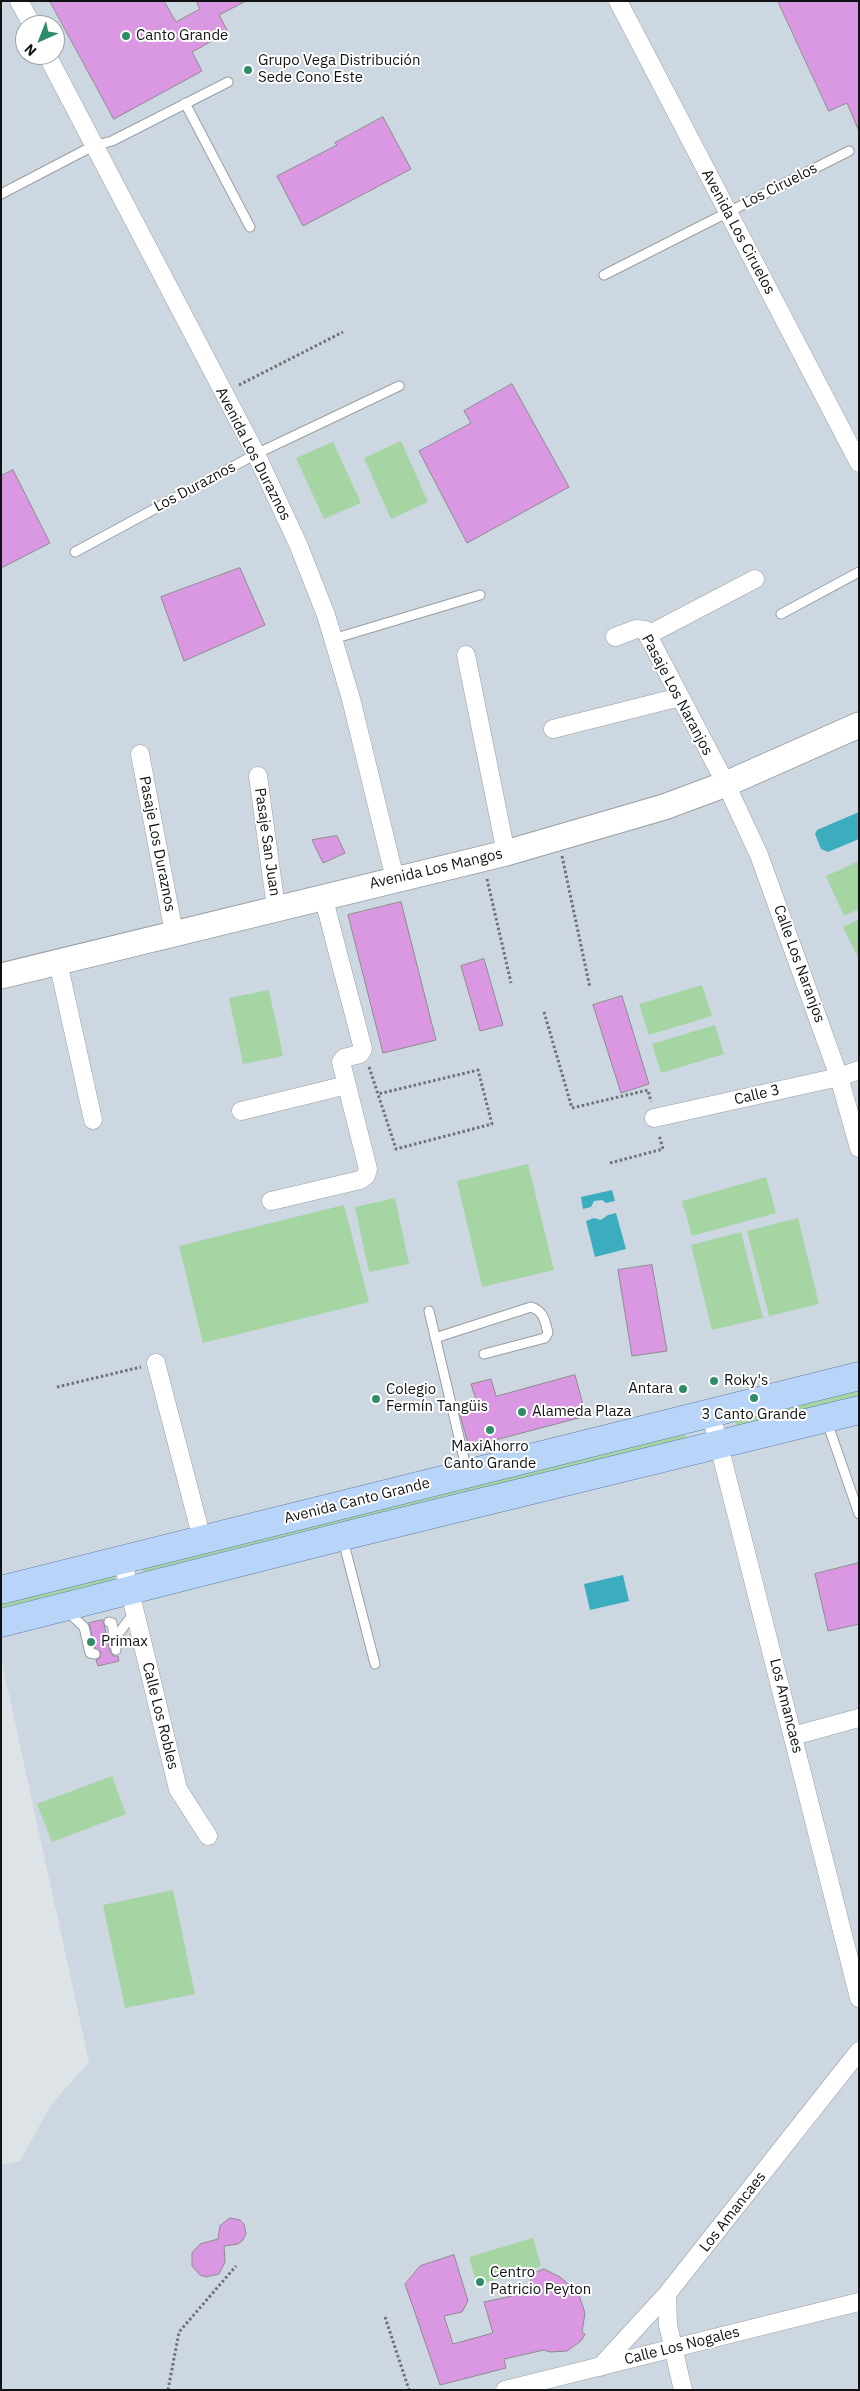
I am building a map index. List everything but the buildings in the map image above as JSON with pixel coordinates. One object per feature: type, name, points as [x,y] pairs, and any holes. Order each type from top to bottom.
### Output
[{"type":"main road","name":"Avenida Canto Grande","points":[[1,1590],[859,1376]]},
{"type":"main road","name":"Avenida Canto Grande","points":[[1,1623],[62,1607],[131,1602],[342,1536],[859,1410]]},
{"type":"street","points":[[20,1],[27,15]]},
{"type":"street","name":"Avenida Los Ciruelos","points":[[618,1],[859,463]]},
{"type":"street","name":"Avenida Los Duraznos","points":[[52,65],[256,454],[298,544],[333,639],[351,699],[395,879]]},
{"type":"street","points":[[648,636],[755,579]]},
{"type":"street","name":"Pasaje Los Naranjos","points":[[615,637],[636,629],[645,630],[726,784]]},
{"type":"street","points":[[466,655],[494,856]]},
{"type":"street","points":[[553,730],[680,697]]},
{"type":"street","name":"Avenida Los Mangos","points":[[1,976],[323,896],[494,856],[558,838],[664,807],[726,784],[859,726]]},
{"type":"street","name":"Pasaje Los Duraznos","points":[[140,754],[174,933]]},
{"type":"street","name":"Pasaje San Juan","points":[[258,776],[276,908]]},
{"type":"street","name":"Calle Los Naranjos","points":[[726,784],[759,855],[839,1077],[859,1148]]},
{"type":"street","points":[[271,1201],[360,1180],[366,1176],[368,1169],[342,1062],[344,1058],[360,1054],[363,1049],[323,896]]},
{"type":"street","points":[[58,962],[93,1120]]},
{"type":"street","name":"Calle 3","points":[[654,1118],[839,1077],[859,1070]]},
{"type":"street","points":[[241,1110],[347,1085]]},
{"type":"street","points":[[156,1363],[202,1539]]},
{"type":"street","name":"Los Amancaes","points":[[711,1414],[721,1445],[859,1998]]},
{"type":"street","name":"Calle Los Robles","points":[[122,1559],[178,1789],[208,1836]]},
{"type":"street","points":[[793,1736],[859,1718]]},
{"type":"street","name":"Los Amancaes","points":[[600,2367],[667,2294],[859,2051]]},
{"type":"street","points":[[667,2294],[668,2325],[683,2390]]},
{"type":"street","name":"Calle Los Nogales","points":[[505,2390],[859,2302]]},
{"type":"lane","points":[[1,194],[93,146],[112,141],[228,82]]},
{"type":"lane","points":[[186,104],[250,227]]},
{"type":"lane","name":"Los Ciruelos","points":[[604,275],[849,151]]},
{"type":"lane","name":"Los Duraznos","points":[[75,552],[256,454],[399,386]]},
{"type":"lane","points":[[781,614],[859,572]]},
{"type":"lane","points":[[333,639],[480,595]]},
{"type":"lane","points":[[435,1338],[531,1307],[538,1309],[543,1314],[548,1333],[545,1338],[484,1354]]},
{"type":"lane","points":[[429,1311],[467,1474]]},
{"type":"lane","points":[[826,1418],[859,1514]]},
{"type":"lane","points":[[342,1536],[375,1664]]},
{"type":"lane","points":[[115,1638],[131,1602]]},
{"type":"lane","points":[[62,1607],[86,1626],[90,1653],[95,1654]]},
{"type":"lane","points":[[109,1622],[112,1623],[116,1650]]},
{"type":"path","points":[[223,393],[343,332]]},
{"type":"path","points":[[558,838],[590,988]]},
{"type":"path","points":[[494,856],[511,983]]},
{"type":"path","points":[[544,1012],[572,1108],[648,1090],[663,1149],[610,1163]]},
{"type":"path","points":[[363,1049],[396,1149],[492,1124],[478,1070],[378,1094]]},
{"type":"path","points":[[56,1388],[156,1363]]},
{"type":"path","points":[[168,2390],[179,2332],[236,2266]]},
{"type":"path","points":[[384,2317],[409,2390]]},
{"type":"shaded area","points":[[1,1],[859,1],[859,2390],[1,2390],[1,2165],[20,2161],[51,2105],[89,2062],[1,1658]]},
{"type":"green space","points":[[401,441],[428,502],[391,519],[364,458]]},
{"type":"green space","points":[[333,442],[361,503],[324,519],[296,458]]},
{"type":"green space","points":[[859,861],[859,909],[844,916],[826,876]]},
{"type":"green space","points":[[859,919],[859,960],[843,927]]},
{"type":"green space","points":[[702,985],[712,1016],[649,1035],[639,1004]]},
{"type":"green space","points":[[269,990],[283,1056],[243,1064],[229,998]]},
{"type":"green space","points":[[715,1025],[724,1054],[661,1073],[652,1044]]},
{"type":"green space","points":[[528,1164],[554,1270],[482,1287],[457,1181]]},
{"type":"green space","points":[[766,1177],[776,1213],[692,1236],[682,1201]]},
{"type":"green space","points":[[395,1198],[409,1264],[369,1272],[355,1207]]},
{"type":"green space","points":[[344,1205],[369,1302],[203,1343],[179,1246]]},
{"type":"green space","points":[[798,1218],[819,1304],[769,1316],[747,1231]]},
{"type":"green space","points":[[741,1232],[763,1318],[712,1330],[691,1245]]},
{"type":"green space","points":[[859,1387],[859,1403],[740,1431],[735,1425],[737,1419]]},
{"type":"green space","points":[[685,1432],[687,1441],[145,1577],[141,1567]]},
{"type":"green space","points":[[115,1574],[115,1581],[1,1616],[1,1600]]},
{"type":"green space","points":[[112,1776],[126,1814],[52,1842],[37,1804]]},
{"type":"green space","points":[[173,1890],[195,1994],[125,2008],[103,1905]]},
{"type":"green space","points":[[533,2238],[541,2266],[477,2285],[469,2257]]},
{"type":"water","points":[[859,812],[859,839],[828,852],[821,849],[815,834],[817,830]]},
{"type":"water","points":[[612,1190],[615,1201],[606,1203],[602,1200],[594,1201],[591,1207],[583,1209],[581,1197]]},
{"type":"water","points":[[616,1213],[626,1249],[595,1257],[586,1221],[594,1218],[601,1220],[608,1215]]},
{"type":"water","points":[[623,1575],[629,1601],[590,1610],[584,1584]]},
{"type":"place","name":"Canto Grande","points":[[126,36]]},
{"type":"place","name":"Grupo Vega Distribución Sede Cono Este","points":[[248,70]]},
{"type":"place","name":"Roky's","points":[[714,1381]]},
{"type":"place","name":"Antara","points":[[683,1389]]},
{"type":"place","name":"3 Canto Grande","points":[[754,1398]]},
{"type":"place","name":"Colegio Fermín Tangüis","points":[[376,1399]]},
{"type":"place","name":"Alameda Plaza","points":[[522,1412]]},
{"type":"place","name":"MaxiAhorro Canto Grande","points":[[490,1430]]},
{"type":"place","name":"Primax","points":[[91,1642]]},
{"type":"place","name":"Centro Patricio Peyton","points":[[480,2282]]}]
